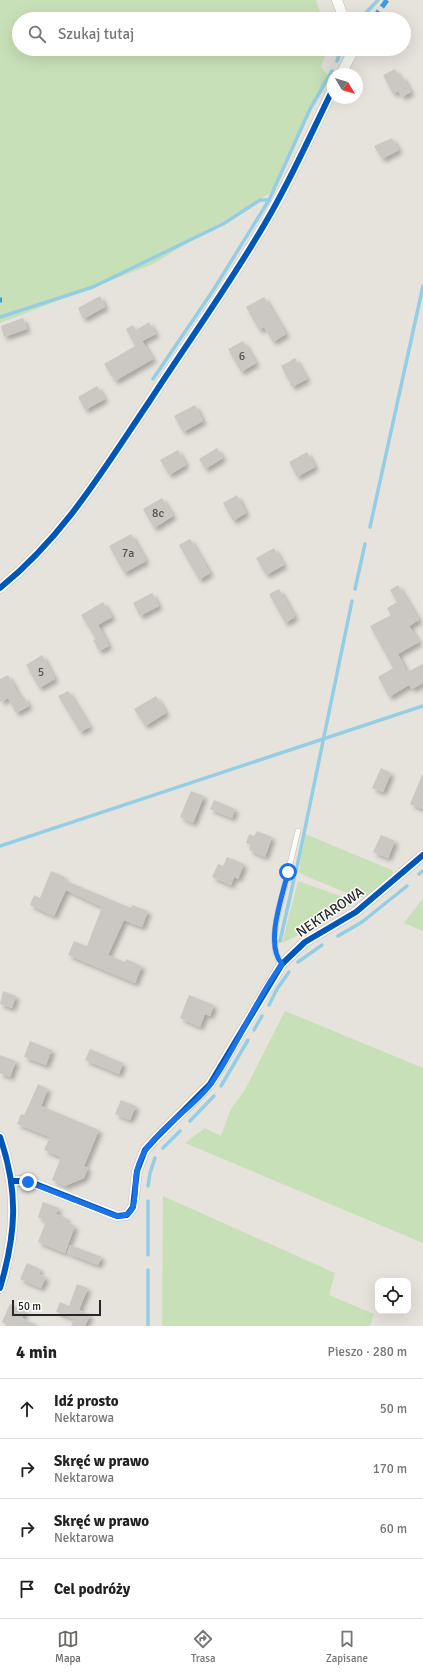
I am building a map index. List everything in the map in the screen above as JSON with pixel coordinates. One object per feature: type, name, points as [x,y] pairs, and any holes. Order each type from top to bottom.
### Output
[{"type":"street","points":[[338,0],[342,12]]},
{"type":"street","points":[[344,68],[350,56]]},
{"type":"street","points":[[0,588],[21,571],[60,529],[96,482],[256,240],[327,102]]},
{"type":"street","name":"NEKTAROWA","points":[[12,1181],[33,1183],[117,1216],[127,1215],[131,1212],[135,1203],[137,1171],[145,1150],[210,1084],[282,964],[305,942],[356,912],[423,855]]},
{"type":"street","points":[[0,1137],[12,1181],[14,1212],[12,1242],[0,1288]]},
{"type":"lane","name":"NEKTAROWA","points":[[282,964],[276,954],[274,938],[298,831]]},
{"type":"green space","points":[[0,0],[316,0],[320,12],[12,12],[12,56],[325,56],[321,67],[327,75],[327,78],[273,191],[153,264],[0,323]]},
{"type":"green space","points":[[305,834],[392,870],[393,875],[367,896],[359,898],[299,873]]},
{"type":"green space","points":[[298,881],[351,900],[350,906],[312,929],[282,943]]},
{"type":"green space","points":[[423,898],[423,931],[404,923]]},
{"type":"green space","points":[[285,1011],[423,1068],[423,1243],[185,1143],[205,1128],[221,1136],[231,1109],[246,1088]]},
{"type":"green space","points":[[163,1196],[335,1273],[329,1295],[374,1314],[370,1326],[162,1326]]},
{"type":"building","points":[[395,69],[400,78],[402,76],[411,92],[402,97],[398,91],[393,94],[383,75]]},
{"type":"building","points":[[392,138],[399,150],[382,159],[374,146]]},
{"type":"building","points":[[100,296],[105,307],[83,319],[78,308]]},
{"type":"building","points":[[264,297],[286,334],[273,342],[264,327],[259,330],[246,307]]},
{"type":"building","points":[[23,318],[27,329],[4,337],[1,326]]},
{"type":"building","points":[[149,322],[156,334],[142,341],[153,359],[115,381],[104,364],[135,346],[126,329],[133,325],[136,330]]},
{"type":"building","points":[[243,341],[256,363],[241,372],[228,349]]},
{"type":"building","points":[[295,358],[307,379],[292,387],[281,366]]},
{"type":"building","points":[[97,386],[105,399],[85,410],[78,397]]},
{"type":"building","points":[[195,405],[203,421],[183,432],[174,416]]},
{"type":"building","points":[[217,448],[223,458],[205,469],[199,459]]},
{"type":"building","points":[[178,450],[186,465],[169,475],[160,460]]},
{"type":"building","points":[[307,452],[315,467],[297,477],[289,462]]},
{"type":"building","points":[[237,495],[246,513],[233,521],[223,503]]},
{"type":"building","points":[[162,498],[173,516],[154,528],[143,509]]},
{"type":"building","points":[[131,534],[146,561],[124,573],[109,546]]},
{"type":"building","points":[[190,539],[210,573],[199,580],[179,545]]},
{"type":"building","points":[[274,548],[284,565],[266,575],[256,558]]},
{"type":"building","points":[[398,585],[419,620],[409,626],[419,642],[398,654],[407,672],[423,664],[423,683],[412,689],[409,685],[389,697],[378,677],[393,668],[370,626],[391,615],[387,608],[397,602],[390,590]]},
{"type":"building","points":[[279,589],[295,617],[285,623],[269,594]]},
{"type":"building","points":[[152,593],[159,606],[140,616],[133,603]]},
{"type":"building","points":[[103,602],[112,617],[98,625],[109,646],[99,651],[93,640],[96,639],[81,615]]},
{"type":"building","points":[[42,655],[55,679],[39,688],[26,665]]},
{"type":"building","points":[[8,675],[21,699],[24,697],[29,706],[16,713],[8,698],[0,702],[0,679]]},
{"type":"building","points":[[68,691],[90,727],[80,732],[58,696]]},
{"type":"building","points":[[156,696],[166,713],[145,726],[134,709]]},
{"type":"building","points":[[381,768],[391,773],[383,792],[372,788]]},
{"type":"building","points":[[423,773],[423,809],[410,804]]},
{"type":"building","points":[[191,791],[204,796],[193,823],[180,817]]},
{"type":"building","points":[[214,800],[235,809],[232,818],[210,809]]},
{"type":"building","points":[[257,831],[272,837],[265,857],[249,850],[251,845],[246,843],[249,834],[254,836]]},
{"type":"building","points":[[381,835],[395,841],[388,858],[373,852]]},
{"type":"building","points":[[227,857],[244,864],[238,879],[234,877],[231,885],[212,877],[218,864],[223,866]]},
{"type":"building","points":[[51,871],[65,877],[64,880],[131,908],[132,905],[148,911],[142,927],[124,920],[108,955],[125,962],[126,959],[142,966],[135,983],[68,955],[74,941],[87,946],[102,907],[66,890],[54,916],[30,905],[34,895],[40,898]]},
{"type":"building","points":[[3,991],[16,996],[12,1008],[0,1004]]},
{"type":"building","points":[[189,995],[214,1005],[210,1016],[205,1014],[200,1027],[180,1018]]},
{"type":"building","points":[[30,1041],[52,1050],[46,1065],[24,1057]]},
{"type":"building","points":[[90,1049],[123,1063],[119,1074],[85,1060]]},
{"type":"building","points":[[0,1055],[16,1061],[10,1077],[0,1073]]},
{"type":"building","points":[[38,1084],[48,1089],[41,1106],[99,1130],[84,1166],[88,1168],[84,1178],[65,1186],[52,1180],[61,1157],[44,1150],[50,1137],[17,1124],[21,1114],[24,1115]]},
{"type":"building","points":[[121,1100],[136,1106],[130,1120],[115,1114]]},
{"type":"building","points":[[43,1202],[59,1208],[56,1214],[67,1218],[66,1222],[75,1226],[65,1253],[38,1242],[46,1221],[38,1217]]},
{"type":"building","points":[[70,1245],[102,1257],[98,1265],[67,1253]]},
{"type":"building","points":[[27,1263],[40,1269],[39,1274],[46,1277],[41,1288],[20,1279]]},
{"type":"building","points":[[77,1284],[88,1288],[79,1310],[90,1315],[85,1326],[71,1326],[74,1319],[56,1312],[60,1302],[69,1306]]},
{"type":"building","points":[[10,1304],[25,1311],[22,1318],[38,1326],[10,1326],[2,1322]]},
{"type":"waterway","points":[[367,12],[378,0]]},
{"type":"waterway","points":[[337,61],[339,56]]},
{"type":"waterway","points":[[153,379],[214,289],[269,200],[310,109],[327,80]]},
{"type":"waterway","points":[[0,317],[93,287],[223,224],[260,200],[269,200]]},
{"type":"waterway","points":[[370,527],[423,286]]},
{"type":"waterway","points":[[355,589],[365,544]]},
{"type":"waterway","points":[[296,872],[352,601]]},
{"type":"waterway","points":[[0,846],[423,706]]},
{"type":"waterway","points":[[419,874],[423,871]]},
{"type":"waterway","points":[[280,941],[294,879]]},
{"type":"waterway","points":[[338,936],[362,922],[407,886]]},
{"type":"waterway","points":[[298,962],[322,945]]},
{"type":"waterway","points":[[269,1005],[277,989],[289,972]]},
{"type":"waterway","points":[[254,1030],[262,1016]]},
{"type":"waterway","points":[[221,1086],[248,1040]]},
{"type":"waterway","points":[[190,1121],[214,1096]]},
{"type":"waterway","points":[[163,1148],[180,1131]]},
{"type":"waterway","points":[[148,1186],[150,1173],[155,1158]]},
{"type":"waterway","points":[[148,1201],[148,1255]]},
{"type":"waterway","points":[[148,1270],[148,1326]]},
{"type":"marked path","points":[[378,12],[387,0]]},
{"type":"cycle path","points":[[0,588],[23,568],[64,524],[99,477],[229,281],[266,222],[296,166],[327,101]]},
{"type":"cycle path","points":[[11,1181],[33,1183],[117,1216],[127,1215],[133,1207],[137,1171],[145,1150],[210,1084],[282,964],[305,942],[356,912],[423,855]]},
{"type":"cycle path","points":[[0,1137],[6,1157],[13,1195],[12,1231],[0,1288]]},
{"type":"route","points":[[28,1182],[113,1215],[122,1216],[131,1212],[135,1203],[137,1171],[145,1150],[202,1094],[210,1084],[218,1073],[276,971],[282,964],[278,960],[276,954],[274,938],[288,872]]}]
